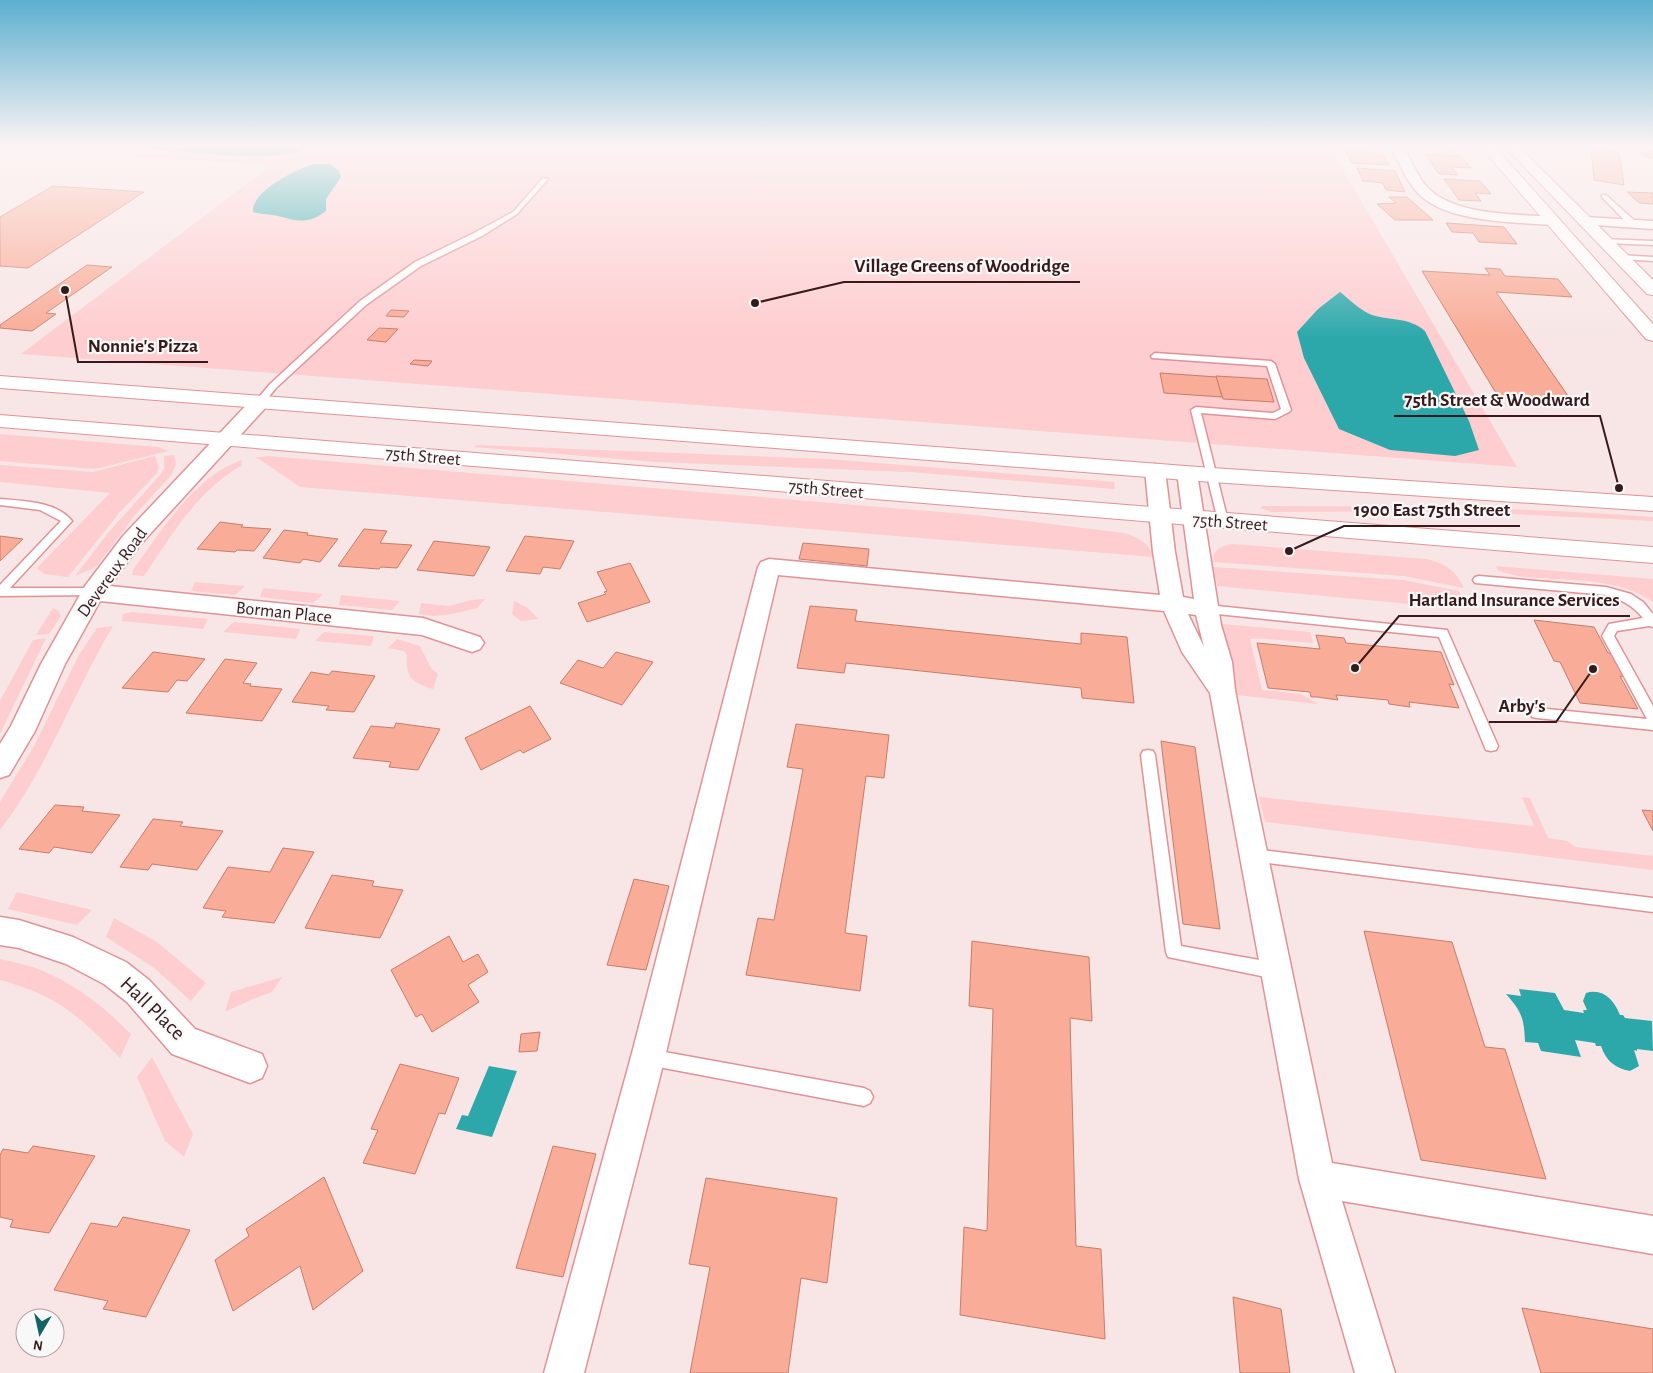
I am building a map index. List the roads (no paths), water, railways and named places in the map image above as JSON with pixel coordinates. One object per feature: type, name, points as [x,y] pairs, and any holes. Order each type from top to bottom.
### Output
[{"type":"main road","points":[[1543,210],[1653,335]]},
{"type":"main road","points":[[1574,210],[1653,290]]},
{"type":"main road","points":[[0,382],[1212,475],[1653,504]]},
{"type":"main road","name":"75th Street","points":[[0,422],[1653,556]]},
{"type":"street","points":[[1469,210],[1482,214],[1553,221]]},
{"type":"street","points":[[1585,222],[1653,225]]},
{"type":"street","name":"Devereux Road","points":[[0,767],[22,730],[53,664],[93,592],[131,542],[260,402]]},
{"type":"street","points":[[1155,470],[1169,588],[1181,628],[1199,663],[1222,690]]},
{"type":"street","points":[[1187,473],[1209,625],[1220,662],[1222,690],[1317,1179],[1375,1373]]},
{"type":"street","points":[[564,1373],[648,1057],[769,567],[1174,604],[1208,609]]},
{"type":"street","name":"Borman Place","points":[[93,592],[405,625],[423,628],[472,643]]},
{"type":"street","name":"Hall Place","points":[[0,931],[18,934],[73,952],[115,972],[138,991],[184,1042],[250,1066]]},
{"type":"street","points":[[1317,1179],[1653,1235]]},
{"type":"lane","points":[[260,402],[273,386],[363,303],[418,264],[509,217],[517,210]]},
{"type":"lane","points":[[1619,210],[1633,224]]},
{"type":"lane","points":[[1604,241],[1653,243]]},
{"type":"lane","points":[[1621,257],[1653,259]]},
{"type":"lane","points":[[1155,356],[1271,364],[1286,410],[1275,416],[1196,410],[1224,522]]},
{"type":"lane","points":[[0,502],[41,506],[57,513],[67,521],[0,591]]},
{"type":"lane","points":[[1478,580],[1606,591],[1627,597],[1639,605],[1652,622],[1614,627],[1608,636],[1653,718]]},
{"type":"lane","points":[[0,591],[93,592]]},
{"type":"lane","points":[[1208,609],[1443,633],[1491,746]]},
{"type":"lane","points":[[1537,713],[1653,725]]},
{"type":"lane","points":[[1148,755],[1174,952],[1276,972]]},
{"type":"lane","points":[[1253,855],[1653,905]]},
{"type":"lane","points":[[648,1057],[864,1097]]},
{"type":"water","points":[[253,210],[326,210],[319,216],[306,220],[293,220],[253,212]]},
{"type":"water","points":[[1340,292],[1359,308],[1372,315],[1413,323],[1425,331],[1469,421],[1479,450],[1455,456],[1390,450],[1339,429],[1304,358],[1297,332],[1318,309]]},
{"type":"water","points":[[1519,989],[1555,993],[1564,1010],[1584,1013],[1583,1010],[1587,1010],[1583,1001],[1586,993],[1598,992],[1603,994],[1611,1000],[1620,1015],[1623,1015],[1625,1018],[1652,1021],[1653,1051],[1634,1050],[1639,1066],[1630,1071],[1612,1063],[1601,1046],[1596,1046],[1595,1043],[1575,1040],[1581,1057],[1541,1051],[1538,1043],[1525,1042],[1521,1016],[1516,1006],[1506,994],[1521,996]]},
{"type":"water","points":[[489,1066],[517,1071],[492,1137],[456,1129],[462,1115],[468,1116]]},
{"type":"place","name":"Nonnie's Pizza","points":[[65,290]]},
{"type":"place","name":"Village Greens of Woodridge","points":[[755,303]]},
{"type":"place","name":"75th Street & Woodward","points":[[1619,488]]},
{"type":"place","name":"1900 East 75th Street","points":[[1289,551]]},
{"type":"place","name":"Hartland Insurance Services","points":[[1355,668]]},
{"type":"place","name":"Arby's","points":[[1593,669]]}]
